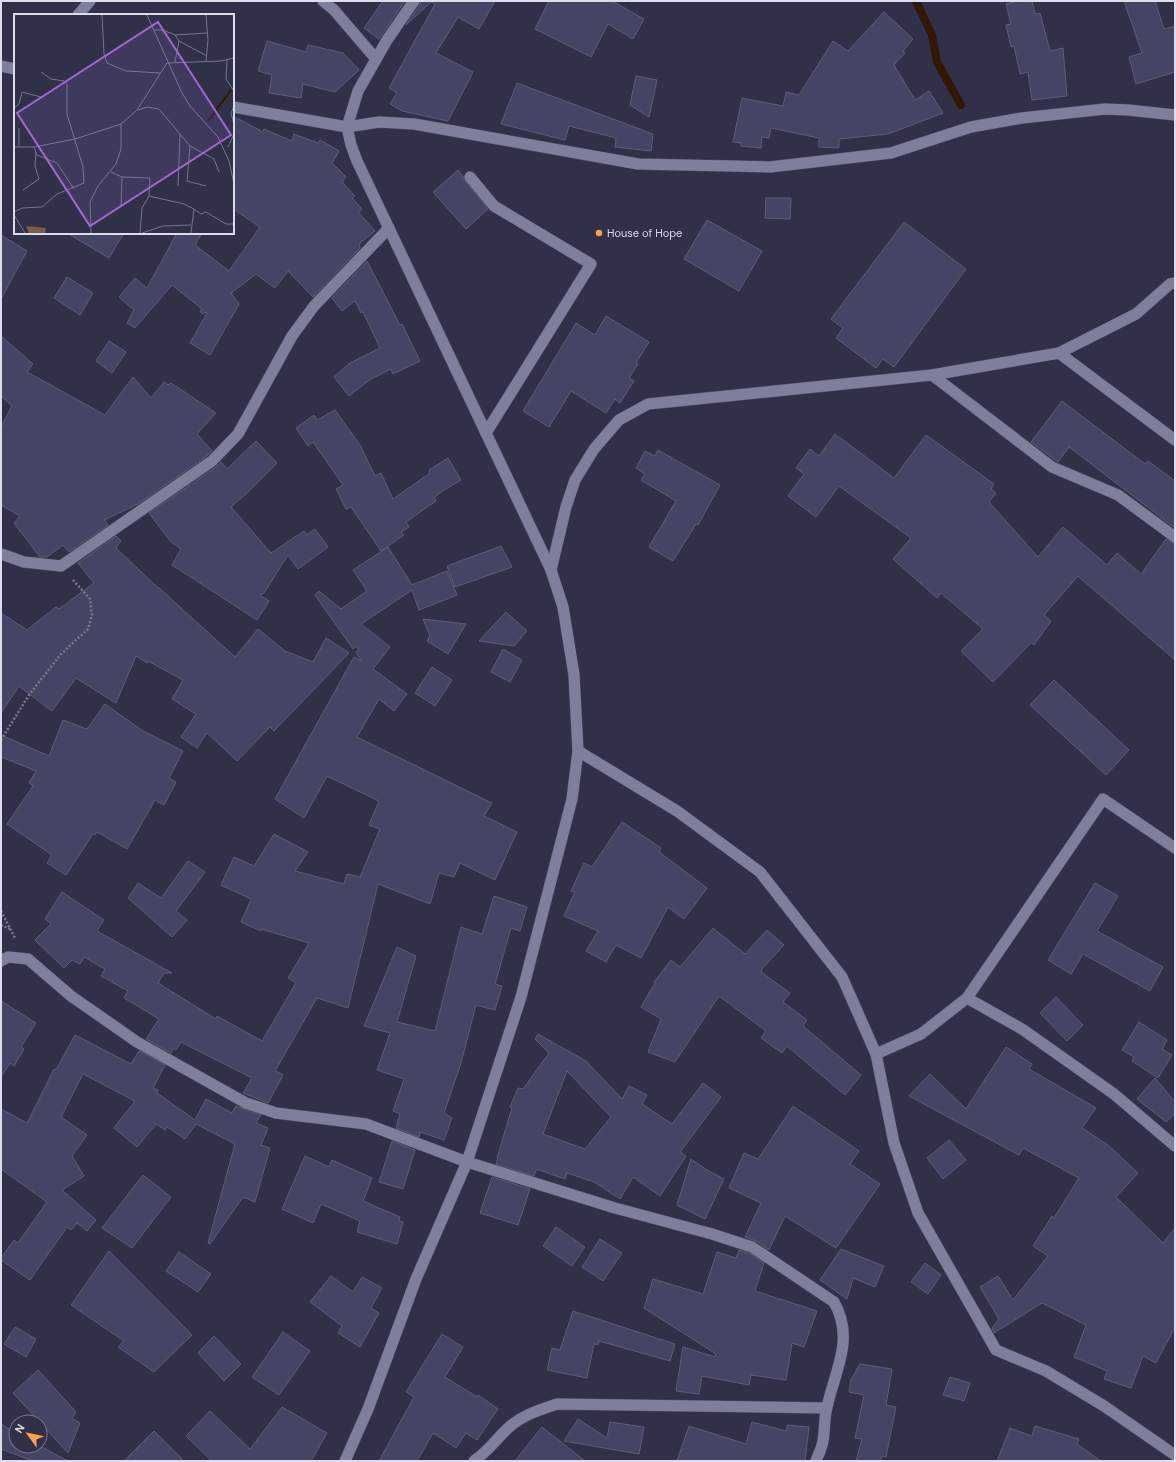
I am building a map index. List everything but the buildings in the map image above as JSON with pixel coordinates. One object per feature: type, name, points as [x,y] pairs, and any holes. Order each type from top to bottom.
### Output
[{"type":"street","points":[[79,14],[90,1]]},
{"type":"street","points":[[323,1],[334,10],[376,59]]},
{"type":"street","points":[[345,1461],[368,1409],[416,1279],[467,1162],[521,997],[572,799],[578,751],[574,675],[563,607],[551,570],[357,161],[351,145],[347,127],[358,91],[387,40],[414,1]]},
{"type":"street","points":[[1,66],[14,68]]},
{"type":"street","points":[[234,107],[347,127],[379,122],[414,124],[638,164],[770,167],[891,153],[971,127],[1022,118],[1105,109],[1175,115]]},
{"type":"street","points":[[470,177],[494,206],[591,264],[486,433]]},
{"type":"street","points":[[1,554],[24,562],[61,566],[212,461],[238,434],[292,336],[314,306],[389,228]]},
{"type":"street","points":[[551,570],[566,507],[575,480],[594,449],[619,420],[648,404],[932,375],[1059,353],[1136,314],[1170,284],[1175,283]]},
{"type":"street","points":[[1059,353],[1175,440]]},
{"type":"street","points":[[932,375],[1052,467],[1118,495],[1175,537]]},
{"type":"street","points":[[578,751],[677,811],[760,872],[842,977],[876,1054],[894,1143],[918,1213],[996,1350],[1046,1371],[1104,1406],[1175,1455]]},
{"type":"street","points":[[876,1054],[921,1034],[967,998],[1103,799],[1175,848]]},
{"type":"street","points":[[1,960],[8,957],[28,959],[71,996],[136,1042],[246,1103],[276,1113],[366,1124],[467,1162],[615,1208],[712,1234],[752,1247],[834,1302],[840,1313],[844,1336],[838,1366],[826,1408],[823,1442],[816,1461]]},
{"type":"street","points":[[967,998],[1022,1029],[1114,1094],[1175,1146]]},
{"type":"street","points":[[474,1461],[483,1455],[508,1428],[531,1412],[557,1404],[826,1408]]},
{"type":"path","points":[[1,740],[29,695],[61,654],[88,629],[92,614],[90,600],[61,566]]},
{"type":"path","points":[[1,911],[28,959]]},
{"type":"path","points":[[1,925],[10,929]]},
{"type":"waterway","points":[[916,1],[932,35],[937,62],[961,105]]},
{"type":"place","name":"House of Hope","points":[[599,233]]}]
